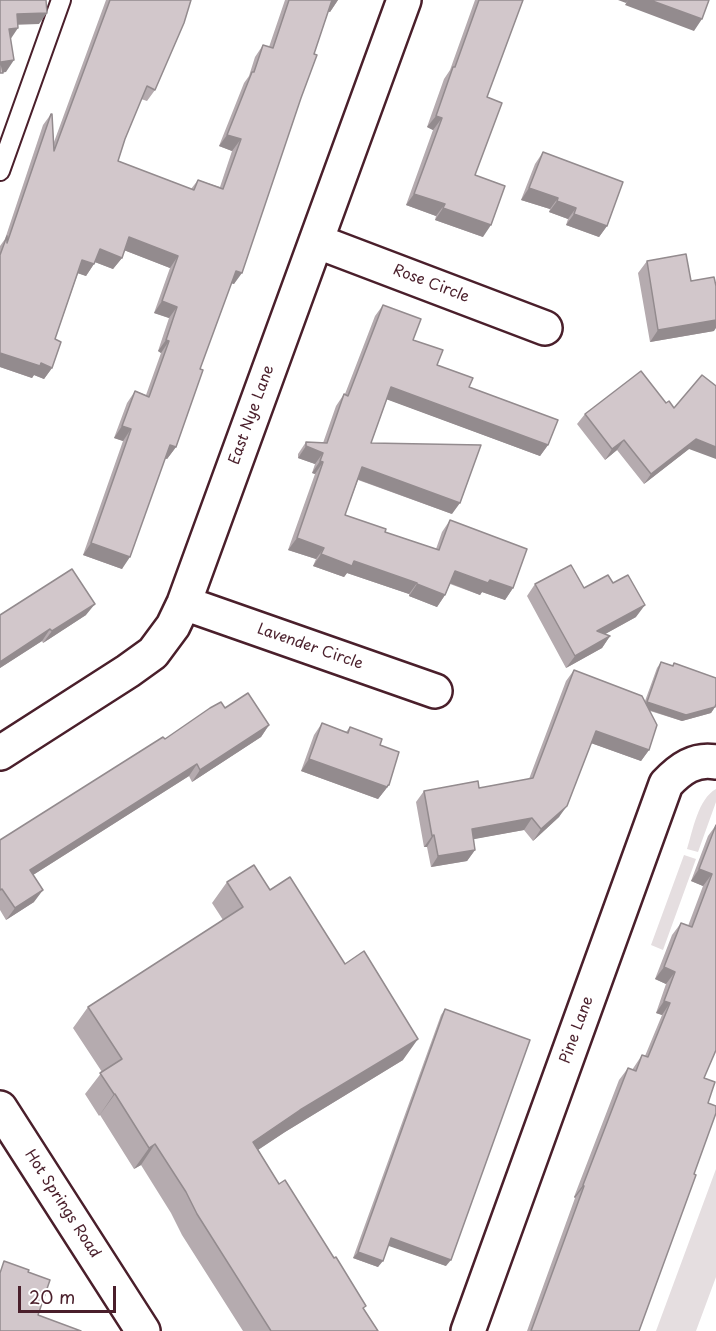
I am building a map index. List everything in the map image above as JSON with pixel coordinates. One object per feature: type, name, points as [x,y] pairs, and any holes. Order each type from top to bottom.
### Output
[{"type":"street","name":"East Nye Lane","points":[[0,753],[153,653],[173,626],[184,603],[404,0]]},
{"type":"street","name":"Rose Circle","points":[[316,241],[545,328]]},
{"type":"street","name":"Lavender Circle","points":[[184,603],[435,690]]},
{"type":"street","name":"Pine Lane","points":[[468,1331],[666,784],[676,773],[690,764],[708,760],[716,762]]},
{"type":"street","name":"Hot Springs Road","points":[[0,1108],[143,1331]]},
{"type":"lane","points":[[0,171],[61,0]]},
{"type":"shaded area","points":[[716,789],[716,802],[698,852],[687,849],[700,807]]},
{"type":"shaded area","points":[[684,855],[696,859],[663,950],[651,945]]},
{"type":"shaded area","points":[[716,1169],[716,1277],[696,1331],[656,1331]]},
{"type":"building","points":[[0,0],[46,0],[47,13],[17,14],[18,28],[9,29],[14,60],[1,62],[3,73],[0,73]]},
{"type":"building","points":[[110,0],[191,0],[184,23],[155,90],[147,86],[118,161],[194,190],[198,180],[223,189],[241,139],[227,135],[263,45],[273,48],[289,0],[332,0],[314,54],[317,55],[242,273],[236,271],[200,369],[203,370],[176,447],[170,445],[130,557],[91,543],[131,429],[122,426],[135,391],[149,397],[169,341],[166,340],[177,307],[162,301],[178,256],[129,237],[122,258],[100,249],[94,264],[82,260],[55,339],[61,342],[52,368],[0,353],[0,255],[7,236],[7,243],[51,114],[54,151]]},
{"type":"building","points":[[479,0],[523,0],[487,97],[502,103],[475,175],[505,186],[491,225],[443,208],[445,204],[414,194],[442,118],[436,116]]},
{"type":"building","points":[[650,0],[709,0],[702,19]]},
{"type":"building","points":[[543,152],[623,182],[607,226],[574,214],[576,208],[557,201],[558,198],[529,188]]},
{"type":"building","points":[[686,254],[691,281],[714,277],[716,320],[658,330],[647,261]]},
{"type":"building","points":[[383,305],[421,319],[413,340],[443,350],[437,365],[473,378],[469,387],[558,420],[548,445],[391,387],[371,443],[481,445],[460,503],[362,467],[345,515],[386,529],[385,532],[439,550],[450,520],[527,549],[513,588],[490,580],[488,583],[455,571],[445,595],[354,561],[352,566],[321,554],[324,548],[297,538],[323,462],[320,461],[323,453],[306,446],[306,442],[327,443],[344,394],[348,396]]},
{"type":"building","points":[[641,371],[666,403],[669,401],[674,408],[702,375],[716,386],[716,447],[696,439],[651,474],[624,440],[612,449],[585,414]]},
{"type":"building","points":[[571,565],[584,588],[608,575],[613,583],[628,575],[645,605],[597,631],[610,636],[575,656],[535,584]]},
{"type":"building","points":[[72,569],[95,604],[52,631],[50,629],[0,662],[0,615]]},
{"type":"building","points":[[661,662],[673,666],[674,663],[716,678],[715,707],[686,715],[647,702]]},
{"type":"building","points":[[574,670],[642,696],[657,725],[649,750],[596,731],[567,806],[541,829],[532,818],[472,829],[475,850],[438,856],[424,791],[478,781],[479,788],[533,778]]},
{"type":"building","points":[[248,693],[269,725],[200,770],[197,764],[30,870],[43,890],[15,908],[2,889],[0,890],[0,840],[163,737],[165,739],[210,708],[221,702],[225,708]]},
{"type":"building","points":[[322,723],[348,733],[350,727],[382,739],[380,745],[399,752],[389,785],[387,787],[309,759]]},
{"type":"building","points":[[716,825],[716,1050],[704,1078],[715,1082],[708,1103],[716,1106],[716,1113],[639,1331],[531,1331],[628,1068],[636,1071],[642,1055],[648,1057],[670,1003],[664,1001],[675,972],[664,967],[681,923],[692,927],[712,874],[699,869]]},
{"type":"building","points":[[254,865],[270,890],[290,877],[345,964],[364,951],[418,1039],[300,1110],[253,1142],[279,1184],[285,1180],[334,1258],[336,1257],[366,1306],[363,1308],[378,1331],[271,1331],[155,1144],[149,1148],[100,1073],[122,1059],[88,1007],[243,907],[227,882]]},
{"type":"building","points":[[445,1009],[530,1040],[451,1260],[391,1238],[383,1261],[358,1252]]},
{"type":"building","points":[[4,1261],[50,1280],[38,1315],[81,1331],[0,1331],[0,1273]]}]
